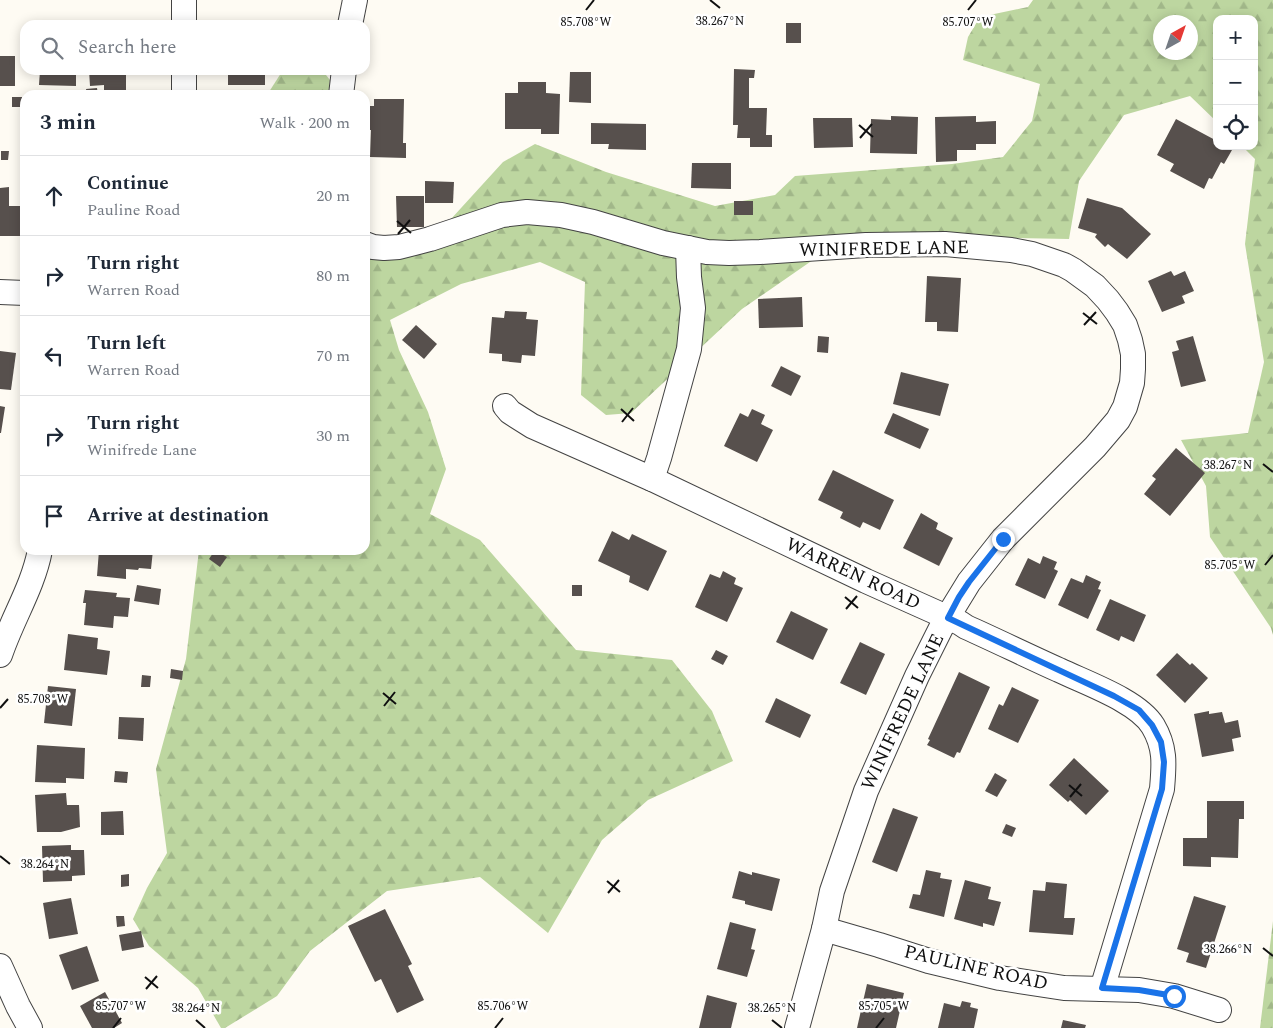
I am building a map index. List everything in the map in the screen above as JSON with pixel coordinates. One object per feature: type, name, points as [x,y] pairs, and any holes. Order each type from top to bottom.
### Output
[{"type":"street","points":[[184,0],[184,20]]},
{"type":"street","points":[[351,20],[355,0]]},
{"type":"street","points":[[184,75],[184,90]]},
{"type":"street","points":[[341,90],[343,75]]},
{"type":"street","name":"WINIFREDE LANE","points":[[370,246],[384,248],[399,247],[430,239],[502,215],[527,212],[561,215],[593,222],[663,243],[707,252],[760,252],[866,245],[946,244],[1011,250],[1032,254],[1064,265],[1095,286],[1118,312],[1125,325],[1133,354],[1132,383],[1125,407],[1118,420],[1095,447],[1003,539],[969,582],[942,626],[917,676],[866,791],[832,891],[824,929],[797,1028]]},
{"type":"street","points":[[652,479],[690,349],[693,308],[688,248]]},
{"type":"street","points":[[0,292],[20,293]]},
{"type":"street","name":"WARREN ROAD","points":[[506,406],[510,412],[532,426],[652,479],[1114,696],[1139,710],[1152,725],[1161,742],[1164,762],[1162,789],[1102,988]]},
{"type":"street","points":[[0,655],[27,591],[39,555]]},
{"type":"street","name":"PAULINE ROAD","points":[[824,929],[929,961],[1000,978],[1064,988],[1139,990],[1174,996],[1218,1010]]},
{"type":"street","points":[[0,966],[30,1028]]},
{"type":"green space","points":[[1033,0],[1273,0],[1273,635],[1271,628],[1210,537],[1206,486],[1181,440],[1248,433],[1264,362],[1245,244],[1255,159],[1246,150],[1258,150],[1258,15],[1213,15],[1213,118],[1190,96],[1124,115],[1079,181],[1069,239],[849,235],[742,309],[631,413],[606,415],[581,395],[585,282],[540,262],[461,284],[390,320],[399,350],[428,412],[446,469],[430,514],[480,540],[576,650],[672,660],[712,711],[733,761],[648,800],[602,840],[548,933],[480,877],[387,891],[310,951],[277,996],[225,1028],[221,1028],[198,988],[149,946],[133,919],[147,888],[167,853],[156,769],[186,659],[198,555],[370,555],[370,248],[442,239],[451,219],[503,162],[535,144],[606,172],[715,206],[775,195],[795,176],[952,164],[1003,157],[1032,121],[1040,84],[963,60],[968,37],[980,17],[1028,7]]},
{"type":"green space","points":[[280,75],[326,75],[330,80],[329,90],[270,90]]},
{"type":"green space","points":[[1273,921],[1273,1028],[1260,1028]]},
{"type":"building","points":[[786,23],[801,23],[801,43],[786,43]]},
{"type":"building","points":[[0,56],[15,56],[15,86],[0,86]]},
{"type":"building","points":[[734,69],[755,70],[754,78],[749,78],[749,108],[767,108],[766,135],[772,135],[772,147],[750,147],[750,138],[737,138],[738,125],[733,125]]},
{"type":"building","points":[[570,72],[591,72],[591,103],[569,102]]},
{"type":"building","points":[[40,75],[76,75],[76,86],[39,85]]},
{"type":"building","points":[[89,75],[126,75],[126,90],[104,90],[104,85],[90,86]]},
{"type":"building","points":[[228,75],[265,75],[265,85],[228,85]]},
{"type":"building","points":[[518,82],[546,82],[546,93],[560,94],[559,134],[541,134],[541,129],[505,129],[505,93],[518,93]]},
{"type":"building","points":[[97,88],[97,90],[86,90]]},
{"type":"building","points":[[12,97],[20,97],[20,107],[12,107]]},
{"type":"building","points":[[374,99],[404,99],[403,143],[406,143],[406,158],[370,157],[370,106],[374,106]]},
{"type":"building","points":[[891,116],[918,117],[917,154],[870,153],[871,119],[891,120]]},
{"type":"building","points":[[976,116],[976,122],[996,121],[996,144],[976,144],[976,150],[957,150],[957,161],[936,162],[935,117]]},
{"type":"building","points":[[813,118],[852,118],[853,147],[814,148]]},
{"type":"building","points":[[1176,119],[1213,139],[1213,150],[1232,150],[1224,164],[1221,162],[1212,179],[1209,178],[1204,189],[1170,171],[1174,164],[1157,155]]},
{"type":"building","points":[[591,123],[646,124],[646,150],[608,149],[609,144],[591,144]]},
{"type":"building","points":[[1,151],[9,151],[8,160],[1,160]]},
{"type":"building","points":[[692,163],[731,163],[731,189],[691,188]]},
{"type":"building","points":[[425,181],[454,182],[453,203],[425,203]]},
{"type":"building","points":[[9,187],[9,206],[20,206],[20,236],[0,236],[0,188]]},
{"type":"building","points":[[396,196],[424,196],[424,227],[397,227]]},
{"type":"building","points":[[1087,198],[1122,208],[1151,234],[1127,259],[1108,244],[1105,247],[1095,237],[1097,234],[1078,228]]},
{"type":"building","points":[[734,201],[753,201],[753,215],[734,215]]},
{"type":"building","points":[[1171,271],[1174,276],[1185,271],[1194,291],[1182,296],[1185,303],[1162,312],[1148,281]]},
{"type":"building","points":[[927,276],[961,278],[958,332],[937,331],[937,322],[925,322]]},
{"type":"building","points":[[802,297],[803,327],[759,328],[758,299]]},
{"type":"building","points":[[505,311],[527,312],[526,319],[538,320],[535,356],[522,355],[521,363],[502,361],[502,354],[489,353],[492,317],[504,318]]},
{"type":"building","points":[[416,325],[437,344],[424,359],[402,340]]},
{"type":"building","points":[[818,336],[829,337],[828,353],[817,352]]},
{"type":"building","points":[[1193,336],[1206,381],[1181,387],[1172,352],[1179,350],[1176,341]]},
{"type":"building","points":[[0,351],[16,353],[11,390],[0,389]]},
{"type":"building","points":[[781,366],[801,376],[791,396],[771,386]]},
{"type":"building","points":[[901,372],[949,384],[940,416],[893,404]]},
{"type":"building","points":[[0,406],[5,407],[1,433],[0,433]]},
{"type":"building","points":[[752,409],[765,415],[761,424],[773,430],[757,462],[724,446],[740,413],[748,417]]},
{"type":"building","points":[[893,413],[929,429],[920,449],[884,433]]},
{"type":"building","points":[[1176,448],[1205,473],[1170,516],[1144,494],[1156,479],[1152,476]]},
{"type":"building","points":[[833,470],[894,500],[880,530],[863,522],[860,528],[840,518],[843,512],[818,500]]},
{"type":"building","points":[[921,513],[938,523],[936,529],[953,538],[939,566],[903,548]]},
{"type":"building","points":[[612,531],[629,540],[632,534],[667,551],[648,591],[629,582],[630,576],[598,561]]},
{"type":"building","points":[[99,555],[152,555],[151,569],[126,569],[126,579],[97,576]]},
{"type":"building","points":[[212,555],[224,555],[227,557],[220,567],[209,559]]},
{"type":"building","points":[[1043,556],[1057,562],[1054,569],[1058,571],[1045,599],[1015,585],[1028,558],[1040,564]]},
{"type":"building","points":[[723,571],[736,578],[734,584],[743,588],[727,622],[695,607],[710,574],[720,578]]},
{"type":"building","points":[[1086,575],[1101,582],[1098,589],[1101,590],[1088,619],[1058,605],[1071,578],[1083,583]]},
{"type":"building","points":[[137,585],[161,589],[159,605],[134,601]]},
{"type":"building","points":[[572,585],[582,585],[582,596],[572,596]]},
{"type":"building","points":[[85,590],[117,593],[116,597],[130,598],[128,617],[114,616],[113,628],[84,625],[86,603],[83,603]]},
{"type":"building","points":[[1110,599],[1146,615],[1134,642],[1121,636],[1119,641],[1096,630]]},
{"type":"building","points":[[791,611],[828,629],[813,660],[776,642]]},
{"type":"building","points":[[68,634],[98,638],[97,649],[110,651],[107,675],[64,670]]},
{"type":"building","points":[[860,642],[885,654],[866,695],[840,683]]},
{"type":"building","points":[[716,650],[728,656],[723,665],[711,659]]},
{"type":"building","points":[[1177,653],[1190,665],[1192,663],[1208,678],[1185,703],[1156,675]]},
{"type":"building","points":[[171,669],[183,671],[182,680],[170,678]]},
{"type":"building","points":[[959,672],[990,687],[960,753],[957,752],[954,758],[927,745]]},
{"type":"building","points":[[142,675],[151,676],[150,687],[141,687]]},
{"type":"building","points":[[48,686],[76,689],[72,726],[44,723]]},
{"type":"building","points":[[1012,687],[1039,700],[1018,743],[988,729],[999,704],[1003,706]]},
{"type":"building","points":[[776,698],[811,715],[800,738],[765,722]]},
{"type":"building","points":[[1209,711],[1209,714],[1222,712],[1225,723],[1238,720],[1241,737],[1232,739],[1234,751],[1202,757],[1194,714]]},
{"type":"building","points":[[119,717],[144,718],[143,741],[118,739]]},
{"type":"building","points":[[37,745],[85,748],[84,779],[66,778],[66,783],[35,782]]},
{"type":"building","points":[[1074,758],[1109,791],[1086,815],[1070,800],[1068,802],[1049,785]]},
{"type":"building","points":[[115,771],[128,772],[127,783],[114,782]]},
{"type":"building","points":[[995,773],[1007,780],[997,797],[985,791]]},
{"type":"building","points":[[66,793],[67,805],[79,805],[80,827],[61,832],[37,832],[35,795]]},
{"type":"building","points":[[1207,801],[1244,801],[1244,819],[1239,819],[1238,858],[1211,857],[1211,867],[1183,866],[1183,838],[1207,838]]},
{"type":"building","points":[[893,808],[918,817],[897,872],[872,862]]},
{"type":"building","points":[[123,811],[124,835],[101,835],[101,812]]},
{"type":"building","points":[[1006,824],[1016,828],[1012,837],[1002,833]]},
{"type":"building","points":[[71,845],[71,850],[84,850],[85,875],[72,876],[72,881],[43,882],[42,846]]},
{"type":"building","points":[[926,870],[941,873],[940,878],[952,880],[944,917],[909,908],[913,894],[920,895]]},
{"type":"building","points":[[739,871],[752,875],[752,872],[780,879],[772,911],[745,904],[745,901],[732,898]]},
{"type":"building","points":[[129,874],[129,886],[121,887],[121,875]]},
{"type":"building","points":[[965,880],[991,887],[988,899],[1001,902],[994,926],[983,923],[983,927],[954,919]]},
{"type":"building","points":[[1046,882],[1067,884],[1064,918],[1075,918],[1073,935],[1029,932],[1033,890],[1045,891]]},
{"type":"building","points":[[1194,896],[1226,906],[1206,968],[1186,962],[1189,953],[1177,949]]},
{"type":"building","points":[[71,898],[78,934],[49,939],[43,903]]},
{"type":"building","points":[[385,909],[412,964],[408,966],[424,1000],[397,1013],[381,979],[375,982],[348,926]]},
{"type":"building","points":[[116,916],[124,916],[125,926],[117,927]]},
{"type":"building","points":[[730,922],[756,929],[751,949],[755,950],[747,977],[717,969]]},
{"type":"building","points":[[141,931],[144,947],[122,951],[119,935]]},
{"type":"building","points":[[87,946],[99,981],[72,990],[59,955]]},
{"type":"building","points":[[867,984],[904,993],[896,1028],[857,1028]]},
{"type":"building","points":[[105,992],[122,1023],[114,1028],[92,1028],[80,1006]]},
{"type":"building","points":[[707,995],[737,1003],[731,1028],[699,1028]]},
{"type":"building","points":[[962,1001],[971,1003],[970,1007],[978,1009],[974,1028],[938,1028],[944,1003],[960,1007]]},
{"type":"building","points":[[1063,1020],[1086,1025],[1085,1028],[1061,1028]]},
{"type":"route","points":[[1003,539],[969,582],[948,618],[1114,696],[1139,710],[1152,725],[1161,742],[1164,762],[1162,789],[1102,988],[1139,990],[1174,996]]}]
